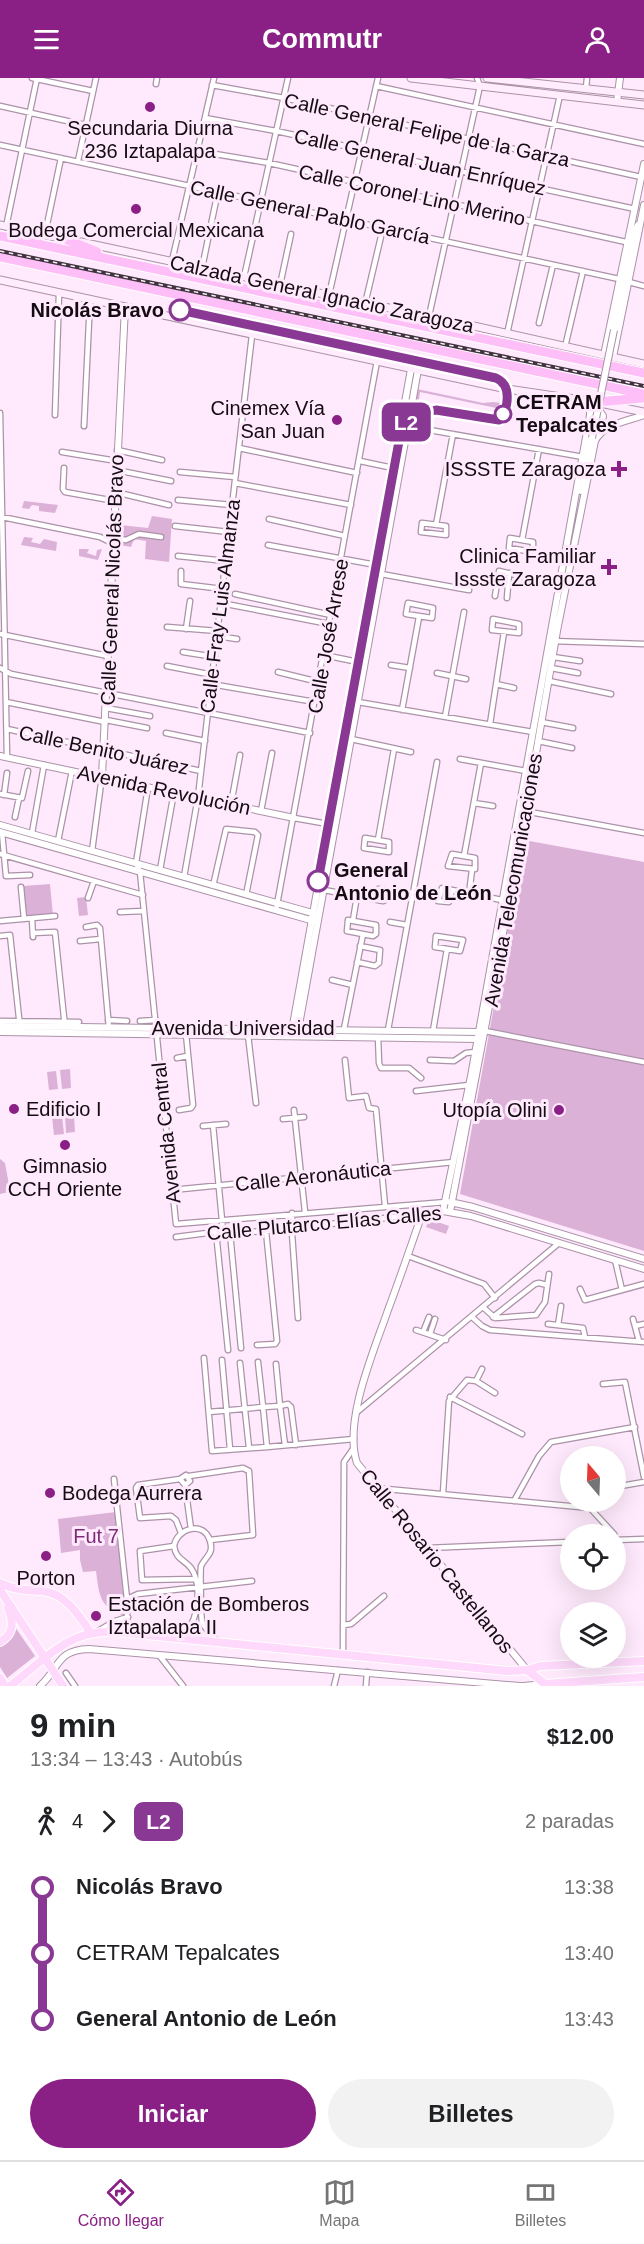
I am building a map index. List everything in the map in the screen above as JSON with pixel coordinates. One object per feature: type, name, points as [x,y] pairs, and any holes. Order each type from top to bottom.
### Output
[{"type":"highway","name":"Calzada General Ignacio Zaragoza","points":[[0,236],[644,373]]},
{"type":"highway","points":[[65,239],[122,262]]},
{"type":"highway","name":"Calzada General Ignacio Zaragoza","points":[[0,257],[644,396]]},
{"type":"highway","points":[[380,317],[461,324]]},
{"type":"highway","points":[[595,402],[644,396]]},
{"type":"main road","points":[[411,78],[644,105]]},
{"type":"main road","points":[[487,78],[557,81],[586,88],[644,95]]},
{"type":"main road","name":"Calzada General Ignacio Zaragoza","points":[[3,226],[644,364]]},
{"type":"main road","points":[[0,280],[415,370],[507,389],[595,402],[644,414]]},
{"type":"main road","points":[[0,1583],[15,1590],[43,1591],[58,1596],[70,1606],[93,1633]]},
{"type":"main road","points":[[0,1591],[13,1625],[10,1635],[0,1642]]},
{"type":"main road","points":[[0,1591],[63,1686]]},
{"type":"main road","points":[[10,1686],[71,1641],[93,1633],[127,1633],[507,1671],[527,1670],[541,1666],[644,1661]]},
{"type":"main road","points":[[527,1670],[546,1685],[644,1677]]},
{"type":"main road","points":[[0,1678],[5,1686]]},
{"type":"street","points":[[3,226],[30,112],[35,78],[93,91]]},
{"type":"street","points":[[78,161],[96,78]]},
{"type":"street","points":[[172,261],[214,78]]},
{"type":"street","points":[[244,277],[288,78]]},
{"type":"street","points":[[329,296],[378,78]]},
{"type":"street","points":[[429,316],[480,86],[477,78]]},
{"type":"street","points":[[586,88],[587,78]]},
{"type":"street","points":[[617,102],[620,78]]},
{"type":"street","name":"Calle General Felipe de la Garza","points":[[212,85],[284,98],[641,177]]},
{"type":"street","points":[[376,86],[644,144]]},
{"type":"street","points":[[507,334],[560,95]]},
{"type":"street","points":[[0,106],[85,125]]},
{"type":"street","name":"Calle General Juan Enríquez","points":[[204,118],[276,131],[635,209]]},
{"type":"street","name":"Calle General Pablo García","points":[[0,144],[619,279]]},
{"type":"street","name":"Calle Coronel Lino Merino","points":[[197,151],[269,163],[626,242]]},
{"type":"street","points":[[45,234],[61,158]]},
{"type":"street","points":[[604,355],[644,164]]},
{"type":"street","points":[[202,268],[218,191]]},
{"type":"street","points":[[633,235],[644,210]]},
{"type":"street","points":[[632,219],[633,235]]},
{"type":"street","points":[[613,357],[640,219]]},
{"type":"street","points":[[365,304],[382,228]]},
{"type":"street","points":[[280,285],[291,234]]},
{"type":"street","name":"Avenida Telecomunicaciones","points":[[522,811],[549,681],[560,585],[594,437],[633,235]]},
{"type":"street","points":[[539,323],[553,265]]},
{"type":"street","points":[[565,346],[583,271]]},
{"type":"street","points":[[629,282],[644,286]]},
{"type":"street","points":[[55,415],[59,293]]},
{"type":"street","points":[[84,426],[90,300]]},
{"type":"street","name":"Calle General Nicolás Bravo","points":[[92,851],[102,776],[106,721],[125,307]]},
{"type":"street","name":"Calle Fray Luis Almanza","points":[[184,878],[205,741],[252,334]]},
{"type":"street","points":[[607,338],[611,342],[616,340]]},
{"type":"street","name":"Calle José Arrese","points":[[277,907],[377,361]]},
{"type":"street","points":[[315,918],[324,890],[415,370]]},
{"type":"street","points":[[581,400],[590,406],[590,415]]},
{"type":"street","points":[[590,415],[597,410],[603,414],[603,422],[594,437]]},
{"type":"street","points":[[0,413],[2,635],[7,721],[3,756]]},
{"type":"street","points":[[594,437],[607,428],[644,414]]},
{"type":"street","name":"Avenida Telecomunicaciones","points":[[570,547],[590,415]]},
{"type":"street","points":[[405,426],[583,457]]},
{"type":"street","points":[[295,1033],[315,918],[328,824],[393,468],[405,426]]},
{"type":"street","points":[[436,525],[453,434]]},
{"type":"street","name":"Avenida Telecomunicaciones","points":[[447,1212],[520,825],[533,732],[594,437]]},
{"type":"street","points":[[239,448],[357,473]]},
{"type":"street","points":[[522,540],[539,449]]},
{"type":"street","points":[[117,450],[162,460]]},
{"type":"street","points":[[62,452],[117,461]]},
{"type":"street","points":[[360,460],[393,468]]},
{"type":"street","points":[[64,468],[63,489],[65,492],[115,501]]},
{"type":"street","points":[[116,470],[171,481]]},
{"type":"street","points":[[180,472],[235,477]]},
{"type":"street","points":[[235,483],[351,505]]},
{"type":"street","points":[[116,492],[169,505]]},
{"type":"street","points":[[178,500],[232,505]]},
{"type":"street","points":[[2,517],[100,537],[125,540],[140,534],[161,537]]},
{"type":"street","points":[[268,519],[345,536]]},
{"type":"street","points":[[422,523],[436,525],[447,527],[446,536],[421,532],[422,523]]},
{"type":"street","points":[[175,526],[229,532]]},
{"type":"street","points":[[100,537],[114,538]]},
{"type":"street","points":[[510,538],[522,540],[534,543],[533,552],[508,548],[510,538]]},
{"type":"street","points":[[268,545],[376,565]]},
{"type":"street","points":[[178,556],[226,561]]},
{"type":"street","points":[[181,571],[180,584],[222,589]]},
{"type":"street","points":[[495,596],[499,571],[560,585]]},
{"type":"street","points":[[507,598],[509,573]]},
{"type":"street","points":[[381,574],[469,590]]},
{"type":"street","points":[[497,584],[507,586]]},
{"type":"street","points":[[190,592],[191,585]]},
{"type":"street","points":[[235,594],[331,615]]},
{"type":"street","points":[[186,629],[190,601]]},
{"type":"street","points":[[221,603],[329,624]]},
{"type":"street","points":[[408,603],[433,609],[431,619],[419,617],[405,613],[408,603]]},
{"type":"street","points":[[445,717],[464,612]]},
{"type":"street","points":[[402,710],[419,617]]},
{"type":"street","points":[[493,619],[520,625],[518,634],[504,632],[491,629],[493,619]]},
{"type":"street","points":[[167,627],[237,639]]},
{"type":"street","points":[[489,724],[504,632]]},
{"type":"street","points":[[2,635],[108,656]]},
{"type":"street","points":[[552,641],[644,644]]},
{"type":"street","points":[[183,652],[215,657]]},
{"type":"street","points":[[324,655],[358,662]]},
{"type":"street","points":[[553,657],[580,661]]},
{"type":"street","points":[[391,665],[410,668]]},
{"type":"street","points":[[167,666],[213,675]]},
{"type":"street","points":[[551,668],[578,673]]},
{"type":"street","points":[[3,669],[11,674],[310,733]]},
{"type":"street","points":[[278,672],[319,682]]},
{"type":"street","points":[[437,673],[466,679]]},
{"type":"street","points":[[549,681],[611,694]]},
{"type":"street","points":[[212,684],[315,702]]},
{"type":"street","points":[[496,684],[514,688]]},
{"type":"street","points":[[6,702],[147,728]]},
{"type":"street","points":[[357,702],[533,732]]},
{"type":"street","points":[[106,708],[150,716]]},
{"type":"street","points":[[0,723],[7,721]]},
{"type":"street","points":[[541,722],[573,728]]},
{"type":"street","name":"Calle Benito Juárez","points":[[7,729],[201,771]]},
{"type":"street","points":[[166,733],[205,741]]},
{"type":"street","points":[[351,739],[411,752]]},
{"type":"street","points":[[538,741],[572,748]]},
{"type":"street","points":[[378,840],[394,749]]},
{"type":"street","points":[[261,811],[272,753]]},
{"type":"street","points":[[231,804],[240,755]]},
{"type":"street","name":"Avenida Revolución","points":[[3,756],[328,824]]},
{"type":"street","points":[[460,759],[526,771]]},
{"type":"street","points":[[388,1030],[437,762]]},
{"type":"street","points":[[464,856],[481,763]]},
{"type":"street","points":[[32,833],[44,765]]},
{"type":"street","points":[[7,773],[2,794],[19,798],[24,796],[28,771]]},
{"type":"street","points":[[58,842],[72,771]]},
{"type":"street","points":[[136,863],[148,787]]},
{"type":"street","points":[[160,870],[174,792]]},
{"type":"street","points":[[15,817],[19,798]]},
{"type":"street","points":[[474,803],[494,807]]},
{"type":"street","points":[[522,811],[644,833]]},
{"type":"street","name":"Avenida Telecomunicaciones","points":[[449,1202],[454,1162],[475,1052],[481,1035],[502,900],[520,825]]},
{"type":"street","points":[[0,829],[140,872],[315,918]]},
{"type":"street","points":[[0,829],[32,833],[246,895],[277,907]]},
{"type":"street","points":[[0,829],[2,855],[8,877],[30,875]]},
{"type":"street","points":[[213,886],[225,829],[255,832],[258,835],[246,895]]},
{"type":"street","points":[[365,838],[378,840],[390,843],[388,852],[363,847],[365,838]]},
{"type":"street","points":[[469,894],[472,870],[476,868],[476,858],[451,854],[448,866],[472,870]]},
{"type":"street","points":[[2,855],[143,895]]},
{"type":"street","name":"Avenida Central","points":[[136,863],[140,872],[143,895],[176,1224]]},
{"type":"street","points":[[88,898],[94,881]]},
{"type":"street","points":[[21,887],[24,919]]},
{"type":"street","points":[[374,899],[377,889],[413,895]]},
{"type":"street","points":[[324,890],[386,900],[390,891]]},
{"type":"street","points":[[452,890],[502,900]]},
{"type":"street","points":[[353,920],[357,896]]},
{"type":"street","points":[[120,912],[144,911]]},
{"type":"street","points":[[0,921],[55,916]]},
{"type":"street","points":[[32,919],[33,935],[55,932],[64,1024]]},
{"type":"street","points":[[347,920],[353,920],[377,926],[375,935],[346,931],[347,920]]},
{"type":"street","points":[[390,922],[407,926]]},
{"type":"street","points":[[86,927],[99,926],[109,1028]]},
{"type":"street","points":[[344,1029],[363,934]]},
{"type":"street","points":[[0,936],[10,935],[20,1024]]},
{"type":"street","points":[[436,936],[463,940],[460,952],[447,950],[434,946],[436,936]]},
{"type":"street","points":[[80,941],[101,939]]},
{"type":"street","points":[[357,963],[375,966],[379,963],[380,950],[360,946]]},
{"type":"street","points":[[433,1031],[447,950]]},
{"type":"street","points":[[332,980],[353,985]]},
{"type":"street","points":[[108,1020],[127,1021]]},
{"type":"street","points":[[0,1021],[20,1024],[79,1022]]},
{"type":"street","points":[[140,1021],[157,1027]]},
{"type":"street","name":"Avenida Universidad","points":[[0,1026],[20,1024],[28,1029],[157,1027],[378,1037],[481,1035]]},
{"type":"street","name":"Avenida Universidad","points":[[0,1032],[64,1024],[109,1028],[157,1027],[186,1034],[248,1035],[344,1029],[433,1031],[481,1035]]},
{"type":"street","points":[[179,1110],[193,1106],[186,1034]]},
{"type":"street","points":[[248,1035],[256,1103]]},
{"type":"street","points":[[481,1035],[644,1062]]},
{"type":"street","points":[[378,1037],[381,1068],[409,1068],[421,1078]]},
{"type":"street","points":[[430,1060],[454,1061],[465,1053],[475,1052]]},
{"type":"street","points":[[177,1058],[187,1056]]},
{"type":"street","points":[[345,1060],[349,1098],[366,1096],[369,1108],[376,1109],[385,1206]]},
{"type":"street","points":[[416,1091],[469,1085]]},
{"type":"street","points":[[294,1110],[304,1212]]},
{"type":"street","points":[[283,1119],[304,1117]]},
{"type":"street","points":[[203,1126],[226,1124]]},
{"type":"street","points":[[213,1125],[223,1231]]},
{"type":"street","name":"Calle Aeronáutica","points":[[172,1190],[454,1162]]},
{"type":"street","name":"Calle Plutarco Elías Calles","points":[[176,1224],[449,1202],[473,1207],[644,1259]]},
{"type":"street","name":"Calle Plutarco Elías Calles","points":[[176,1237],[223,1231],[230,1233],[266,1231],[447,1212],[471,1216],[644,1269]]},
{"type":"street","points":[[292,1213],[298,1318]]},
{"type":"street","points":[[343,1654],[344,1462],[353,1449],[357,1412],[367,1369],[422,1214]]},
{"type":"street","points":[[257,1345],[275,1344],[277,1341],[266,1231]]},
{"type":"street","points":[[216,1232],[228,1350]]},
{"type":"street","points":[[230,1233],[241,1348]]},
{"type":"street","points":[[357,1412],[446,1340],[559,1243]]},
{"type":"street","points":[[408,1256],[484,1284],[495,1298]]},
{"type":"street","points":[[615,1260],[622,1290]]},
{"type":"street","points":[[484,1308],[493,1317],[536,1315],[545,1302],[549,1274]]},
{"type":"street","points":[[493,1317],[535,1284],[547,1285]]},
{"type":"street","points":[[580,1289],[585,1300],[644,1284]]},
{"type":"street","points":[[558,1325],[561,1306]]},
{"type":"street","points":[[423,1332],[429,1317]]},
{"type":"street","points":[[472,1317],[490,1330],[641,1341]]},
{"type":"street","points":[[430,1334],[435,1319]]},
{"type":"street","points":[[633,1319],[641,1341]]},
{"type":"street","points":[[548,1324],[583,1328],[585,1337]]},
{"type":"street","points":[[635,1326],[644,1324]]},
{"type":"street","points":[[416,1330],[446,1340]]},
{"type":"street","points":[[637,1333],[644,1331]]},
{"type":"street","points":[[204,1359],[212,1450],[354,1439]]},
{"type":"street","points":[[222,1360],[231,1449]]},
{"type":"street","points":[[258,1362],[267,1447]]},
{"type":"street","points":[[240,1363],[249,1448]]},
{"type":"street","points":[[276,1364],[285,1446]]},
{"type":"street","points":[[476,1381],[482,1370]]},
{"type":"street","points":[[443,1493],[450,1397],[466,1380],[476,1381],[495,1393]]},
{"type":"street","points":[[603,1384],[625,1382],[644,1477]]},
{"type":"street","points":[[450,1397],[522,1434]]},
{"type":"street","points":[[209,1412],[288,1404],[291,1407],[296,1445]]},
{"type":"street","points":[[514,1501],[538,1456],[550,1442],[635,1427]]},
{"type":"street","name":"Calle Rosario Castellanos","points":[[353,1449],[357,1463],[376,1488],[527,1670]]},
{"type":"street","points":[[190,1529],[182,1483],[183,1475],[191,1476],[243,1468],[249,1471],[253,1535],[210,1540]]},
{"type":"street","points":[[182,1533],[174,1518],[141,1519],[136,1485],[182,1483],[191,1476]]},
{"type":"street","points":[[114,1479],[127,1599],[127,1633]]},
{"type":"street","points":[[626,1484],[644,1482]]},
{"type":"street","points":[[376,1488],[590,1508],[605,1524]]},
{"type":"street","points":[[178,1639],[191,1626],[194,1619],[197,1603],[199,1587],[200,1571],[211,1551],[210,1540],[201,1530],[190,1529],[177,1537],[174,1546],[178,1559],[190,1566],[199,1587],[202,1620],[219,1642]]},
{"type":"street","points":[[626,1540],[644,1539]]},
{"type":"street","points":[[427,1548],[560,1542]]},
{"type":"street","points":[[174,1546],[140,1551],[142,1580],[195,1579]]},
{"type":"street","points":[[127,1599],[138,1594],[252,1581]]},
{"type":"street","points":[[343,1625],[351,1624],[384,1596]]},
{"type":"street","points":[[93,1633],[128,1617]]},
{"type":"street","points":[[40,1686],[65,1654],[79,1649],[522,1686],[546,1685]]},
{"type":"street","points":[[158,1654],[183,1686]]},
{"type":"street","points":[[334,1686],[338,1670]]},
{"type":"street","points":[[366,1686],[367,1672]]},
{"type":"street","points":[[66,1673],[75,1686]]},
{"type":"green space","points":[[417,389],[483,403],[502,403],[501,409],[420,392],[417,414],[413,416]]},
{"type":"green space","points":[[24,501],[58,505],[55,513],[39,511],[39,506],[32,505],[29,509],[22,508]]},
{"type":"green space","points":[[152,516],[172,519],[169,562],[145,559],[146,541],[134,539],[131,547],[120,545],[120,525],[148,528]]},
{"type":"green space","points":[[24,537],[33,538],[31,542],[40,544],[44,539],[57,542],[56,551],[21,545]]},
{"type":"green space","points":[[79,549],[89,549],[87,553],[96,556],[97,550],[102,549],[98,560],[79,556]]},
{"type":"green space","name":"Utopía Olini","points":[[524,840],[644,862],[644,1251],[460,1194]]},
{"type":"green space","points":[[50,884],[53,915],[26,918],[23,886]]},
{"type":"green space","points":[[86,897],[88,915],[79,916],[77,898]]},
{"type":"green space","points":[[70,1069],[71,1088],[62,1089],[60,1070]]},
{"type":"green space","points":[[56,1071],[58,1089],[49,1090],[47,1072]]},
{"type":"green space","points":[[74,1115],[75,1132],[66,1133],[65,1116]]},
{"type":"green space","points":[[62,1116],[64,1134],[54,1135],[52,1117]]},
{"type":"green space","points":[[0,1159],[5,1163],[10,1190],[0,1194]]},
{"type":"green space","points":[[429,1219],[449,1226],[446,1234],[426,1227]]},
{"type":"green space","name":"Fut 7","points":[[116,1512],[125,1616],[116,1613],[105,1604],[100,1593],[96,1571],[83,1572],[80,1550],[61,1553],[58,1519]]},
{"type":"green space","points":[[15,1627],[35,1656],[7,1678],[0,1667],[0,1646],[11,1638]]},
{"type":"railway","points":[[0,251],[644,386]]},
{"type":"bus line","name":"L2","points":[[180,310],[496,378],[501,380],[507,389],[503,414],[499,420],[431,410],[402,425],[318,881]]},
{"type":"place","name":"Secundaria Diurna 236 Iztapalapa","points":[[150,107]]},
{"type":"place","name":"Bodega Comercial Mexicana","points":[[136,209]]},
{"type":"place","name":"Nicolás Bravo","points":[[180,310]]},
{"type":"place","name":"CETRAM Tepalcates","points":[[503,414]]},
{"type":"place","name":"Cinemex Vía San Juan","points":[[337,420]]},
{"type":"place","name":"ISSSTE Zaragoza","points":[[619,469]]},
{"type":"place","name":"Clinica Familiar Issste Zaragoza","points":[[609,567]]},
{"type":"place","name":"General Antonio de León","points":[[318,881]]},
{"type":"place","name":"Edificio I","points":[[14,1109]]},
{"type":"place","name":"Utopía Olini","points":[[559,1110]]},
{"type":"place","name":"Gimnasio CCH Oriente","points":[[65,1145]]},
{"type":"place","name":"Bodega Aurrera","points":[[50,1493]]},
{"type":"place","name":"Porton","points":[[46,1556]]},
{"type":"place","name":"Estación de Bomberos Iztapalapa II","points":[[96,1616]]}]
